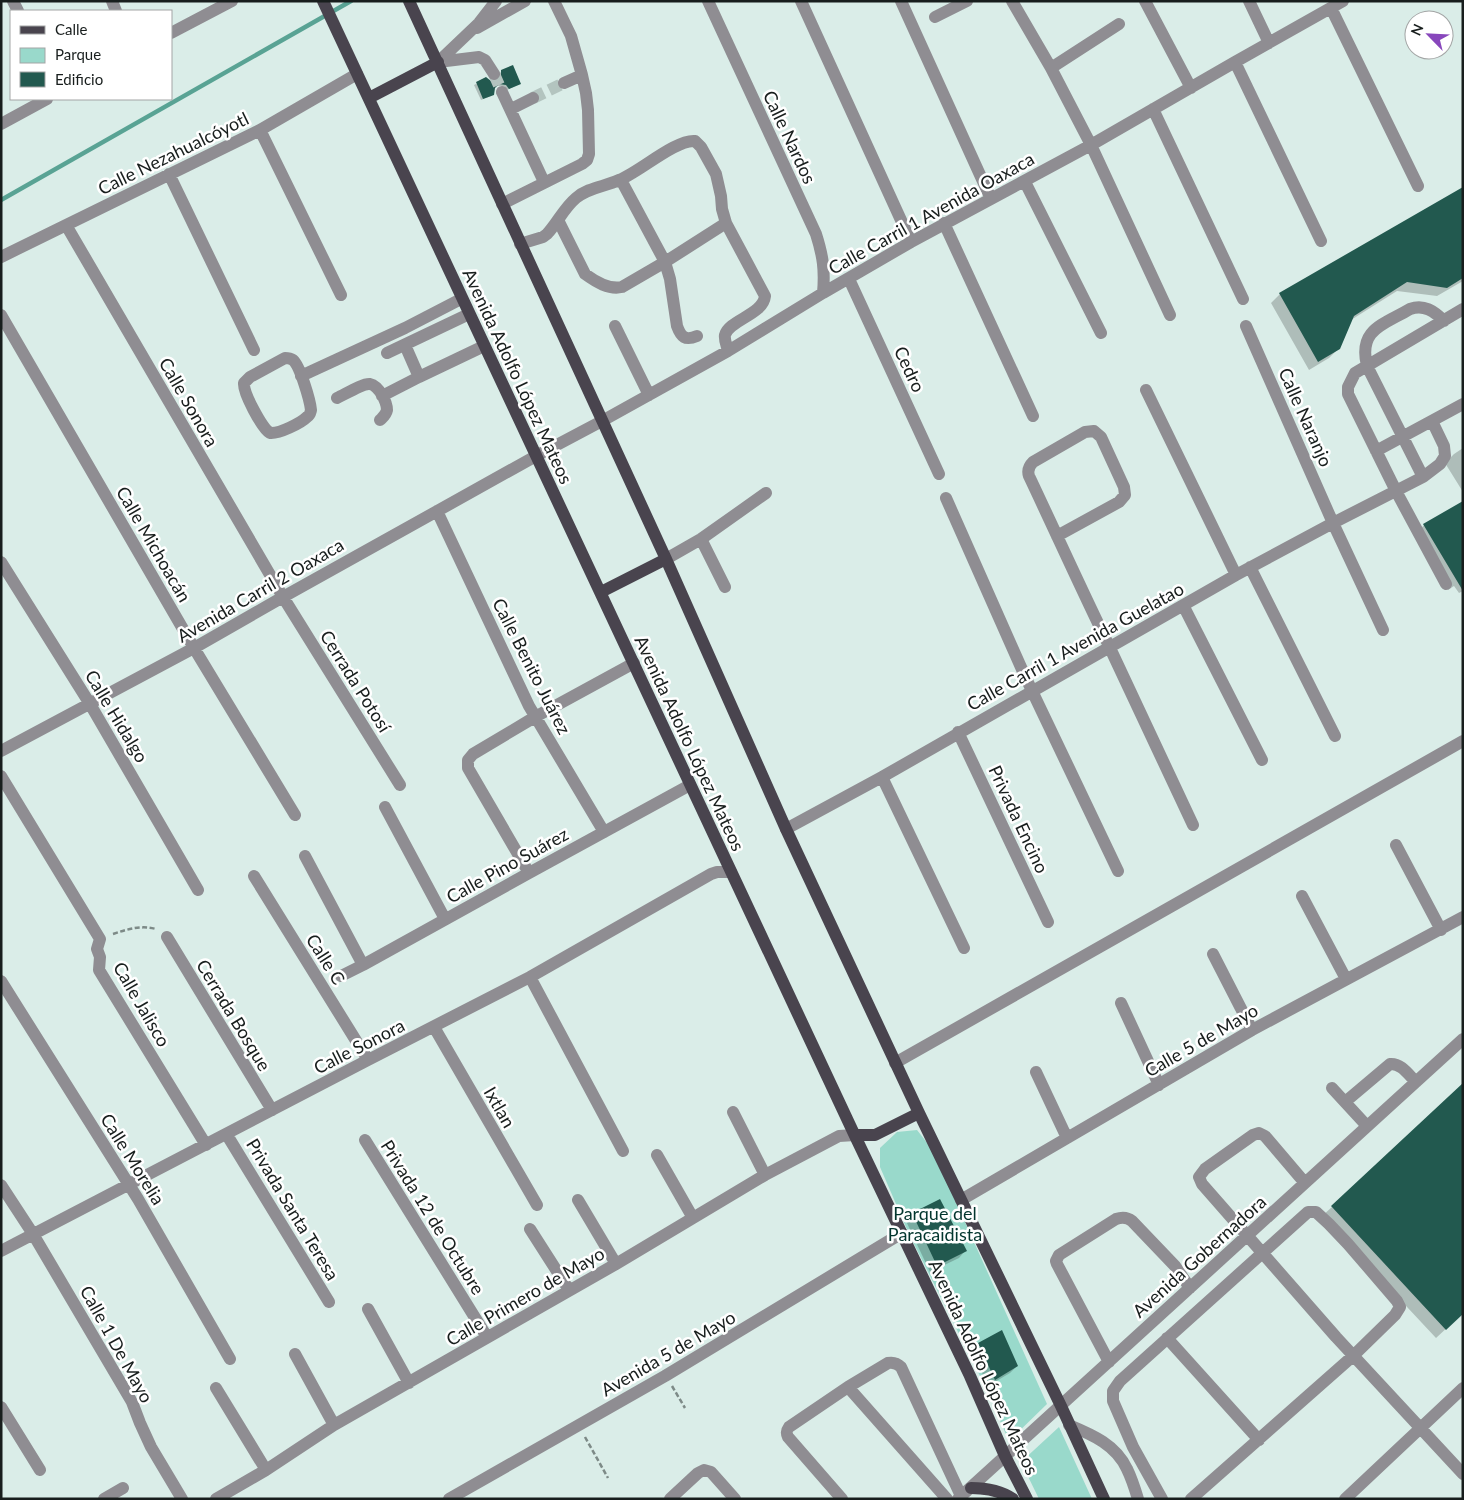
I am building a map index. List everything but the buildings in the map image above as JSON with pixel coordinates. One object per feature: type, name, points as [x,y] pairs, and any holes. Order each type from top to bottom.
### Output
[{"type":"main road","name":"Avenida Adolfo López Mateos","points":[[323,1],[461,299],[601,592],[690,785],[970,1376],[1005,1456],[1027,1499]]},
{"type":"main road","points":[[409,1],[666,559],[786,829],[895,1063],[1104,1499]]},
{"type":"main road","points":[[369,98],[438,62]]},
{"type":"main road","points":[[601,592],[666,559]]},
{"type":"main road","points":[[855,1135],[875,1134],[919,1112]]},
{"type":"main road","points":[[971,1488],[987,1488],[1001,1492],[1013,1499]]},
{"type":"street","points":[[172,32],[216,5],[232,1]]},
{"type":"street","points":[[438,62],[469,33],[496,1]]},
{"type":"street","points":[[469,33],[525,1]]},
{"type":"street","points":[[502,204],[582,164],[588,157],[588,110],[582,75],[571,36],[554,1]]},
{"type":"street","name":"Calle Nardos","points":[[708,1],[816,234],[823,259],[823,293]]},
{"type":"street","points":[[800,1],[911,242]]},
{"type":"street","points":[[901,1],[991,199]]},
{"type":"street","points":[[935,17],[967,1]]},
{"type":"street","points":[[1012,1],[1091,145],[1170,315]]},
{"type":"street","points":[[1145,1],[1191,88]]},
{"type":"street","points":[[1249,1],[1269,43]]},
{"type":"street","name":"Calle Carril 1 Avenida Oaxaca","points":[[536,456],[602,422],[728,351],[944,223],[1025,182],[1343,1]]},
{"type":"street","points":[[1331,8],[1418,186]]},
{"type":"street","points":[[1050,68],[1119,24]]},
{"type":"street","points":[[438,62],[479,57],[485,60],[494,74]]},
{"type":"street","points":[[1235,62],[1321,241]]},
{"type":"street","name":"Calle Nezahualcóyotl","points":[[1,257],[260,130],[354,68]]},
{"type":"street","points":[[564,83],[582,75]]},
{"type":"street","points":[[502,92],[544,182]]},
{"type":"street","points":[[511,109],[533,98]]},
{"type":"street","points":[[1,124],[46,100]]},
{"type":"street","points":[[1154,109],[1243,299]]},
{"type":"street","points":[[260,130],[341,295]]},
{"type":"street","points":[[520,244],[547,234],[566,207],[589,189],[621,180],[660,155],[686,142],[695,141],[701,146],[716,174],[726,223],[765,296],[765,300],[760,307],[727,331],[725,338],[728,351]]},
{"type":"street","points":[[169,174],[254,350]]},
{"type":"street","points":[[621,180],[665,262],[670,279],[679,331],[685,338],[689,339],[697,336]]},
{"type":"street","points":[[1025,182],[1101,333]]},
{"type":"street","points":[[558,220],[585,274],[592,279],[615,288],[622,287],[665,262],[726,223]]},
{"type":"street","points":[[944,223],[1033,416]]},
{"type":"street","name":"Calle Sonora","points":[[66,225],[283,597]]},
{"type":"street","name":"Cedro","points":[[849,278],[939,474]]},
{"type":"street","points":[[301,376],[406,328],[461,299]]},
{"type":"street","points":[[1423,477],[1367,366],[1365,347],[1369,334],[1376,328],[1416,307],[1429,308],[1444,321]]},
{"type":"street","points":[[1446,584],[1390,494],[1376,451],[1348,394],[1348,387],[1355,374],[1463,309]]},
{"type":"street","points":[[388,353],[469,314]]},
{"type":"street","name":"Calle Michoacán","points":[[1,315],[194,648],[295,815]]},
{"type":"street","points":[[614,326],[649,395]]},
{"type":"street","name":"Calle Naranjo","points":[[1246,326],[1333,523],[1383,630]]},
{"type":"street","points":[[405,345],[419,377]]},
{"type":"street","points":[[382,396],[484,346]]},
{"type":"street","points":[[285,358],[293,361],[301,376],[311,406],[310,414],[305,419],[278,432],[270,433],[266,431],[245,392],[246,379],[285,358]]},
{"type":"street","points":[[337,398],[367,384],[374,386],[386,405],[386,412],[380,420]]},
{"type":"street","points":[[1146,390],[1236,575]]},
{"type":"street","points":[[1376,451],[1463,404]]},
{"type":"street","name":"Calle Carril 1 Avenida Guelatao","points":[[786,829],[882,777],[1236,575],[1423,477],[1440,464],[1445,456],[1444,446],[1432,421]]},
{"type":"street","points":[[1057,536],[1119,502],[1125,495],[1124,487],[1101,437],[1094,431],[1085,432],[1034,462],[1028,468],[1029,476],[1057,536],[1193,825]]},
{"type":"street","name":"Avenida Carril 2 Oaxaca","points":[[1,752],[194,648],[536,456]]},
{"type":"street","points":[[666,559],[701,539],[766,493]]},
{"type":"street","points":[[946,498],[1032,690],[1118,871]]},
{"type":"street","name":"Calle Benito Juárez","points":[[436,511],[536,717],[604,832]]},
{"type":"street","points":[[701,539],[725,587]]},
{"type":"street","name":"Calle Hidalgo","points":[[1,562],[90,704],[198,890]]},
{"type":"street","points":[[1250,568],[1336,736]]},
{"type":"street","name":"Cerrada Potosí","points":[[283,597],[400,785]]},
{"type":"street","points":[[1183,605],[1262,760]]},
{"type":"street","points":[[528,873],[468,768],[468,760],[473,754],[536,717],[634,663]]},
{"type":"street","name":"Privada Encino","points":[[958,732],[1048,922]]},
{"type":"street","points":[[895,1063],[1463,741]]},
{"type":"street","points":[[1,776],[100,939]]},
{"type":"street","points":[[882,777],[964,948]]},
{"type":"street","name":"Calle Pino Suárez","points":[[341,976],[690,785]]},
{"type":"street","points":[[385,807],[445,920]]},
{"type":"street","points":[[1396,845],[1440,930]]},
{"type":"street","points":[[305,856],[363,965]]},
{"type":"street","name":"Calle Sonora","points":[[1,1251],[530,977],[711,874],[731,872]]},
{"type":"street","name":"Calle C","points":[[254,876],[368,1060]]},
{"type":"street","points":[[1302,896],[1346,979]]},
{"type":"street","name":"Calle 5 de Mayo","points":[[961,1200],[1252,1030],[1463,917]]},
{"type":"street","name":"Cerrada Bosque","points":[[167,937],[272,1110]]},
{"type":"street","name":"Calle Jalisco","points":[[100,939],[97,949],[100,957],[99,970],[206,1145]]},
{"type":"street","points":[[1213,954],[1252,1030]]},
{"type":"street","points":[[530,977],[622,1151]]},
{"type":"street","name":"Calle Morelia","points":[[1,981],[128,1186],[138,1199],[230,1359]]},
{"type":"street","points":[[1121,1003],[1159,1085]]},
{"type":"street","name":"Ixtlan","points":[[434,1027],[537,1205]]},
{"type":"street","name":"Avenida Gobernadora","points":[[959,1498],[1463,1039]]},
{"type":"street","points":[[1345,1102],[1390,1064],[1400,1066],[1416,1082]]},
{"type":"street","points":[[1036,1072],[1067,1138]]},
{"type":"street","points":[[1332,1088],[1367,1126]]},
{"type":"street","points":[[733,1112],[765,1175]]},
{"type":"street","points":[[1305,1184],[1265,1136],[1259,1133],[1253,1135],[1205,1169],[1199,1177],[1202,1184],[1246,1236],[1353,1356],[1463,1474]]},
{"type":"street","name":"Privada Santa Teresa","points":[[226,1135],[329,1302]]},
{"type":"street","name":"Calle Primero de Mayo","points":[[216,1499],[266,1470],[334,1425],[616,1264],[765,1175],[840,1136],[855,1135]]},
{"type":"street","name":"Privada 12 de Octubre","points":[[365,1140],[487,1337]]},
{"type":"street","points":[[657,1155],[693,1218]]},
{"type":"street","name":"Calle 1 De Mayo","points":[[1,1185],[33,1234],[132,1402],[151,1447],[182,1499]]},
{"type":"street","points":[[578,1200],[616,1264]]},
{"type":"street","points":[[1162,1499],[1118,1416],[1112,1396],[1113,1391],[1120,1381],[1308,1212],[1318,1214],[1348,1244],[1400,1305],[1395,1315],[1353,1356],[1191,1499]]},
{"type":"street","points":[[1109,1362],[1057,1264],[1056,1260],[1059,1255],[1116,1219],[1126,1218],[1132,1220],[1175,1266],[1190,1288]]},
{"type":"street","points":[[530,1229],[570,1290]]},
{"type":"street","name":"Avenida 5 de Mayo","points":[[457,1497],[665,1376],[902,1233]]},
{"type":"street","points":[[368,1309],[409,1383]]},
{"type":"street","points":[[1167,1338],[1259,1440]]},
{"type":"street","points":[[295,1354],[334,1425]]},
{"type":"street","points":[[842,1499],[788,1437],[786,1432],[788,1427],[848,1387],[892,1362],[900,1367],[959,1498]]},
{"type":"street","points":[[848,1387],[947,1499]]},
{"type":"street","points":[[216,1388],[266,1470]]},
{"type":"street","points":[[1345,1499],[1463,1388]]},
{"type":"street","points":[[1,1407],[40,1470]]},
{"type":"street","points":[[1070,1425],[1096,1436],[1112,1448],[1122,1460],[1138,1499]]},
{"type":"street","points":[[670,1499],[698,1473],[704,1470],[711,1472],[735,1499]]},
{"type":"street","points":[[1133,1485],[1146,1471]]},
{"type":"street","points":[[104,1499],[123,1488]]},
{"type":"path","points":[[100,939],[146,926],[156,929],[167,937]]},
{"type":"path","points":[[665,1376],[685,1408]]},
{"type":"path","points":[[578,1425],[608,1478]]},
{"type":"green space","name":"Parque del Paracaidista","points":[[917,1130],[932,1149],[1047,1404],[1009,1441],[980,1376],[909,1234],[880,1167],[880,1148],[897,1132]]},
{"type":"green space","points":[[1059,1427],[1092,1499],[1039,1499],[1021,1462]]},
{"type":"waterway","points":[[1,200],[351,1]]},
{"type":"tunnel","points":[[494,74],[502,92]]},
{"type":"tunnel","points":[[533,98],[564,83]]}]
